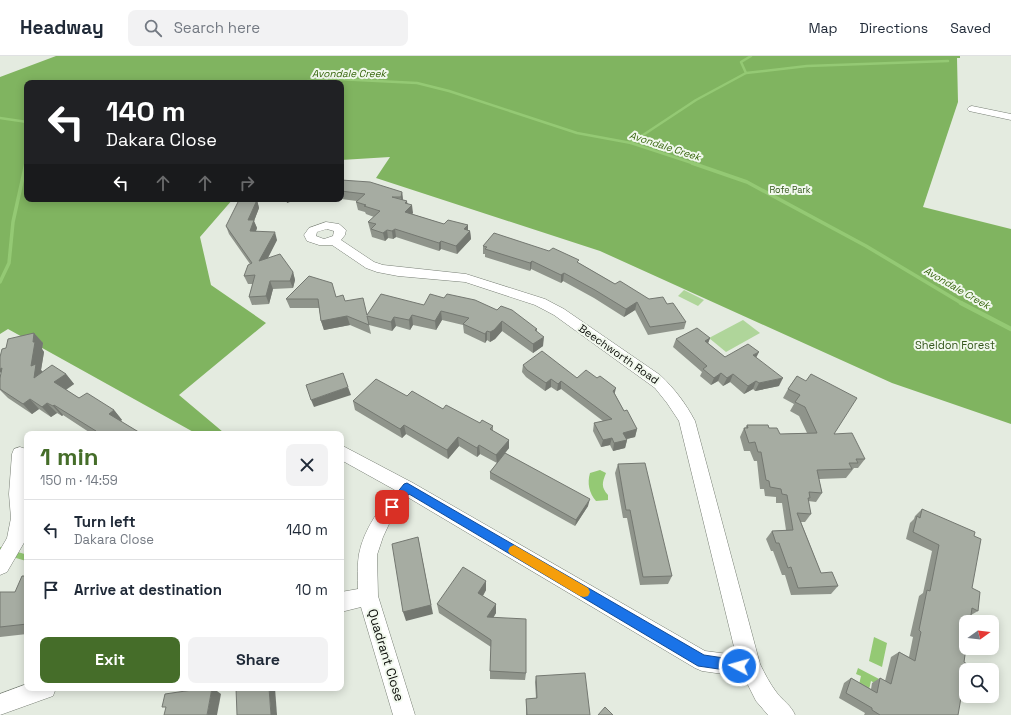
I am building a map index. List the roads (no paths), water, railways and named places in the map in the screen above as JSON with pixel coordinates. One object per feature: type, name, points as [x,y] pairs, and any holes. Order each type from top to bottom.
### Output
[{"type":"street","points":[[972,109],[1011,117]]},
{"type":"street","name":"Beechworth Road","points":[[333,240],[370,265],[381,269],[466,278],[540,302],[559,312],[655,379],[669,392],[687,421],[750,667],[760,688],[771,703],[784,715]]},
{"type":"street","points":[[1,565],[16,541],[20,518],[18,494],[20,454]]},
{"type":"street","points":[[344,454],[407,488],[702,661],[750,667]]},
{"type":"street","name":"Quadrant Close","points":[[404,715],[368,596],[368,556],[374,536],[383,518],[407,488]]},
{"type":"street","points":[[344,601],[368,596]]},
{"type":"street","points":[[0,705],[37,691]]},
{"type":"waterway","points":[[746,73],[741,62],[751,56]]},
{"type":"waterway","points":[[746,73],[807,66],[948,61]]},
{"type":"waterway","points":[[631,143],[696,100],[746,73]]},
{"type":"waterway","name":"Avondale Creek","points":[[323,80],[337,79],[417,83],[449,91],[577,133],[631,143]]},
{"type":"waterway","name":"Avondale Creek","points":[[0,118],[24,122]]},
{"type":"waterway","name":"Avondale Creek","points":[[631,143],[693,163]]},
{"type":"waterway","name":"Avondale Creek","points":[[693,163],[747,182],[866,246],[963,304]]},
{"type":"waterway","points":[[0,282],[9,263],[13,222],[24,172]]},
{"type":"waterway","name":"Avondale Creek","points":[[961,303],[1011,329]]},
{"type":"waterway","points":[[0,550],[24,557]]},
{"type":"park label","name":"Rofe Park","points":[[790,190]]},
{"type":"park label","name":"Sheldon Forest","points":[[955,345]]}]
